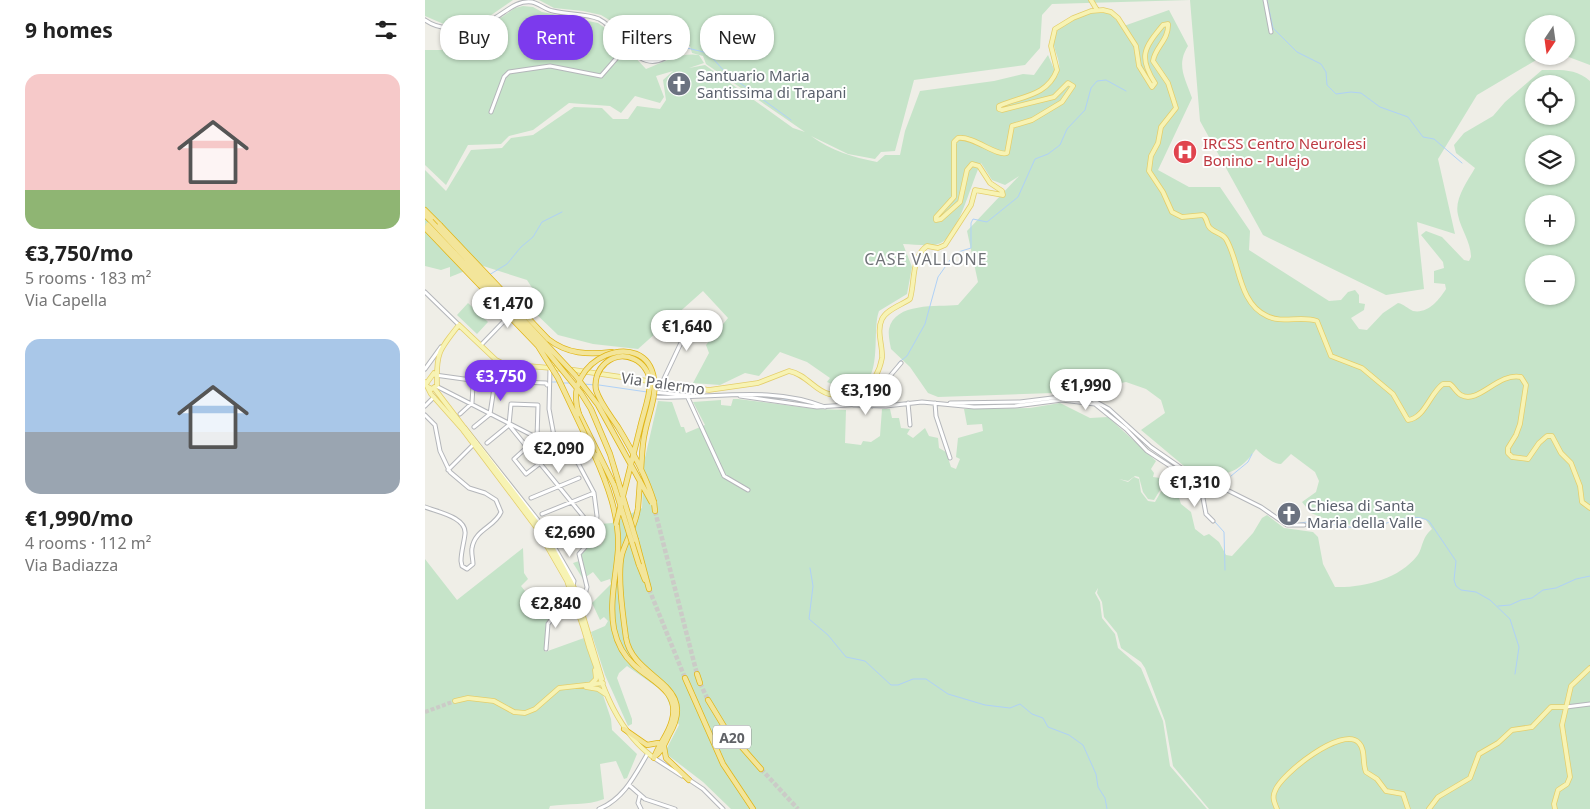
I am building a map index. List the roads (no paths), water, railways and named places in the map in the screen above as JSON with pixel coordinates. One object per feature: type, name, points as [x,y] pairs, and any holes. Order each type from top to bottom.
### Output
[{"type":"highway","points":[[425,210],[551,342],[577,353],[625,351],[638,355],[649,365],[654,376],[654,390],[643,440],[638,508],[623,552],[621,568],[627,639],[631,652],[640,665],[652,675]]},
{"type":"highway","points":[[425,215],[427,224],[538,346],[551,364],[601,468],[616,524],[618,548],[612,611],[615,630],[619,642],[629,659],[668,687],[677,708],[675,724],[654,758]]},
{"type":"highway","points":[[427,224],[575,375],[603,413],[653,502]]},
{"type":"highway","points":[[427,224],[541,344],[581,393],[605,441],[639,550],[640,563]]},
{"type":"highway","points":[[613,352],[599,358],[584,372],[576,390],[576,404],[614,485],[649,588]]},
{"type":"highway","points":[[616,524],[620,506],[632,458],[634,450],[647,398],[650,385],[648,373],[640,363],[630,357],[618,357],[609,360],[599,369],[595,381],[596,390],[599,399],[618,428],[623,437],[631,451],[634,456],[655,511]]},
{"type":"highway","points":[[697,674],[700,683]]},
{"type":"highway","name":"A20","points":[[685,678],[733,783],[753,809]]},
{"type":"highway","name":"A20","points":[[708,700],[725,728],[761,769]]},
{"type":"highway","points":[[624,729],[647,745],[654,746],[663,742]]},
{"type":"highway","points":[[663,742],[666,758],[689,780]]},
{"type":"main road","points":[[1091,0],[1097,10],[1109,11],[1118,18],[1136,46],[1139,66],[1152,87],[1155,83],[1144,63],[1147,48],[1164,24],[1168,24],[1166,38],[1154,55],[1153,61],[1168,83],[1175,108],[1161,127],[1158,143],[1151,156],[1149,171],[1163,192],[1170,210],[1174,214],[1185,218],[1203,214],[1210,228],[1225,237],[1238,275],[1258,310],[1266,316],[1280,320],[1304,319],[1317,321],[1331,356],[1360,368],[1387,388],[1396,396],[1408,420],[1423,410],[1443,384],[1450,384],[1461,396],[1470,397],[1502,379],[1521,377],[1526,385],[1520,424],[1516,437],[1508,449],[1508,453],[1512,457],[1528,459],[1542,440],[1547,436],[1552,436],[1561,453],[1572,465],[1583,503],[1590,508]]},
{"type":"main road","name":"Via Palermo","points":[[459,325],[502,364],[550,368],[711,390],[760,382],[789,371],[802,375],[827,394],[854,394],[873,382],[881,353],[881,320],[888,313],[910,299],[914,273],[922,250],[927,246],[939,248],[945,245],[971,205],[975,190],[1003,195],[990,183],[978,165],[972,164],[967,168],[960,202],[939,220],[936,220],[937,216],[952,201],[954,195],[954,142],[958,138],[965,138],[1001,154],[1007,153],[1012,126],[1032,120],[1060,103],[1073,86],[1068,84],[1059,95],[1052,98],[1002,110],[999,109],[999,106],[1045,88],[1057,70],[1051,48],[1053,31],[1073,18],[1097,10]]},
{"type":"main road","points":[[426,385],[441,347],[459,325]]},
{"type":"main road","points":[[431,375],[436,380],[435,387]]},
{"type":"main road","points":[[426,385],[435,387],[544,532],[580,598],[603,683]]},
{"type":"main road","points":[[426,385],[474,444],[541,534],[567,581],[574,607],[593,658],[624,729],[654,758]]},
{"type":"main road","points":[[572,600],[580,598]]},
{"type":"main road","points":[[574,607],[582,604]]},
{"type":"main road","points":[[592,687],[595,679],[593,658]]},
{"type":"main road","points":[[1555,809],[1554,804],[1558,790],[1567,784],[1570,777],[1561,728],[1571,685],[1590,668]]},
{"type":"main road","points":[[455,701],[468,698],[496,702],[514,712],[525,713],[535,709],[559,688],[592,687],[603,683]]},
{"type":"main road","points":[[592,687],[609,698]]},
{"type":"main road","points":[[1429,809],[1438,797],[1470,778],[1479,754],[1498,743],[1510,731],[1532,727],[1551,707],[1566,707]]},
{"type":"main road","points":[[1277,809],[1273,796],[1283,778],[1330,743],[1351,739],[1357,741],[1361,747],[1366,772],[1375,778],[1384,789],[1403,794],[1409,809]]},
{"type":"street","points":[[425,19],[439,25],[454,26],[490,18],[513,3],[531,0],[552,10],[599,18],[603,21]]},
{"type":"street","points":[[1265,0],[1271,32]]},
{"type":"street","points":[[491,112],[504,77],[509,72],[550,66],[601,76],[615,60]]},
{"type":"street","name":"Via Palermo","points":[[425,292],[459,325]]},
{"type":"street","points":[[481,345],[514,311],[519,301]]},
{"type":"street","points":[[664,383],[687,332],[703,323]]},
{"type":"street","points":[[425,369],[441,347]]},
{"type":"street","points":[[873,406],[889,376],[901,363]]},
{"type":"street","points":[[550,368],[548,385],[550,418],[560,449]]},
{"type":"street","points":[[431,375],[462,379],[547,383],[548,385]]},
{"type":"street","points":[[436,380],[445,389]]},
{"type":"street","points":[[652,393],[653,382]]},
{"type":"street","points":[[460,414],[472,403],[473,386]]},
{"type":"street","points":[[435,387],[445,389],[509,425],[560,449],[577,462],[594,493],[596,532],[594,539],[579,553],[587,585],[586,595],[582,604]]},
{"type":"street","points":[[474,427],[490,414],[494,388]]},
{"type":"street","points":[[711,390],[714,396]]},
{"type":"street","points":[[709,396],[711,390]]},
{"type":"street","points":[[652,393],[698,396],[737,395],[825,407],[880,406],[908,403],[1020,402],[1087,397],[1100,402],[1151,447],[1200,482],[1220,487],[1251,502],[1284,524],[1293,526],[1304,525]]},
{"type":"street","points":[[652,393],[688,398],[698,396]]},
{"type":"street","points":[[425,406],[434,397]]},
{"type":"street","points":[[688,398],[724,476],[748,490]]},
{"type":"street","points":[[908,403],[910,425]]},
{"type":"street","points":[[935,403],[936,416],[950,458]]},
{"type":"street","points":[[539,464],[525,474],[514,461],[515,457],[526,448],[537,438],[538,405],[511,404],[509,425],[526,448],[539,464],[596,532]]},
{"type":"street","points":[[425,415],[435,425],[439,449],[449,470],[469,488],[494,499],[501,508],[498,518],[477,534],[471,548],[473,564],[470,568],[465,568],[461,564],[465,532],[462,524],[455,519],[425,507]]},
{"type":"street","points":[[487,443],[509,425]]},
{"type":"street","points":[[449,470],[474,444]]},
{"type":"street","points":[[531,498],[579,478]]},
{"type":"street","points":[[1200,482],[1206,514],[1213,521]]},
{"type":"street","points":[[542,514],[594,493]]},
{"type":"street","points":[[558,527],[583,517]]},
{"type":"street","points":[[580,598],[586,595]]},
{"type":"street","points":[[566,607],[572,600]]},
{"type":"street","points":[[546,649],[548,624],[557,611],[566,607],[574,607]]},
{"type":"street","points":[[1566,707],[1590,704]]},
{"type":"street","points":[[599,809],[612,803],[629,785],[647,753]]},
{"type":"street","points":[[654,758],[689,780],[723,809]]},
{"type":"street","points":[[629,785],[645,799],[675,809]]},
{"type":"street","points":[[640,795],[638,803],[641,809]]},
{"type":"waterway","points":[[1267,0],[1273,28],[1297,52],[1321,64],[1326,72],[1327,85],[1336,94],[1361,93],[1380,107],[1408,117],[1423,137],[1434,139],[1462,163]]},
{"type":"waterway","points":[[690,49],[708,53],[725,72],[791,120]]},
{"type":"waterway","points":[[898,363],[907,356],[925,324],[938,277],[955,253],[971,248],[971,223],[973,219],[987,222],[1018,197],[1035,159],[1048,154],[1060,145],[1067,129],[1085,110],[1091,88],[1097,81],[1106,80],[1126,91]]},
{"type":"waterway","points":[[489,275],[507,264],[521,247],[533,237],[542,222],[562,212]]},
{"type":"waterway","points":[[546,382],[557,382]]},
{"type":"waterway","points":[[561,383],[570,383]]},
{"type":"waterway","points":[[584,384],[595,385]]},
{"type":"waterway","points":[[599,385],[647,392]]},
{"type":"waterway","points":[[655,394],[671,395]]},
{"type":"waterway","points":[[756,396],[794,400]]},
{"type":"waterway","points":[[964,405],[1005,405]]},
{"type":"waterway","points":[[1139,438],[1176,468]]},
{"type":"waterway","points":[[1231,476],[1248,462],[1252,454]]},
{"type":"waterway","points":[[1224,487],[1228,489]]},
{"type":"waterway","points":[[1234,492],[1270,511]]},
{"type":"waterway","points":[[1300,523],[1316,522],[1365,528],[1414,517],[1429,521],[1456,561],[1454,580],[1456,586],[1461,590],[1476,592],[1490,600],[1510,619],[1519,647],[1515,674]]},
{"type":"waterway","points":[[1215,522],[1224,532],[1225,570]]},
{"type":"waterway","points":[[810,568],[813,586],[809,619],[828,635],[846,657],[865,661],[891,685],[898,685],[913,679],[926,679],[948,694],[985,705],[1010,708],[1020,704],[1032,714],[1043,718],[1048,727],[1069,735],[1083,745],[1096,774],[1098,787],[1105,798],[1107,809]]},
{"type":"waterway","points":[[1498,606],[1510,605],[1532,598],[1543,590],[1556,588],[1576,579],[1590,576]]},
{"type":"tunnel","points":[[655,511],[697,674]]},
{"type":"tunnel","points":[[649,589],[685,678]]},
{"type":"tunnel","points":[[700,683],[708,700]]},
{"type":"tunnel","points":[[425,712],[455,701]]},
{"type":"tunnel","points":[[761,769],[798,809]]},
{"type":"place","name":"Santuario Maria Santissima di Trapani","points":[[679,84]]},
{"type":"place","name":"IRCSS Centro Neurolesi Bonino - Pulejo","points":[[1185,152]]},
{"type":"place","name":"Chiesa di Santa Maria della Valle","points":[[1289,514]]},
{"type":"district","name":"CASE VALLONE","points":[[926,259]]}]
